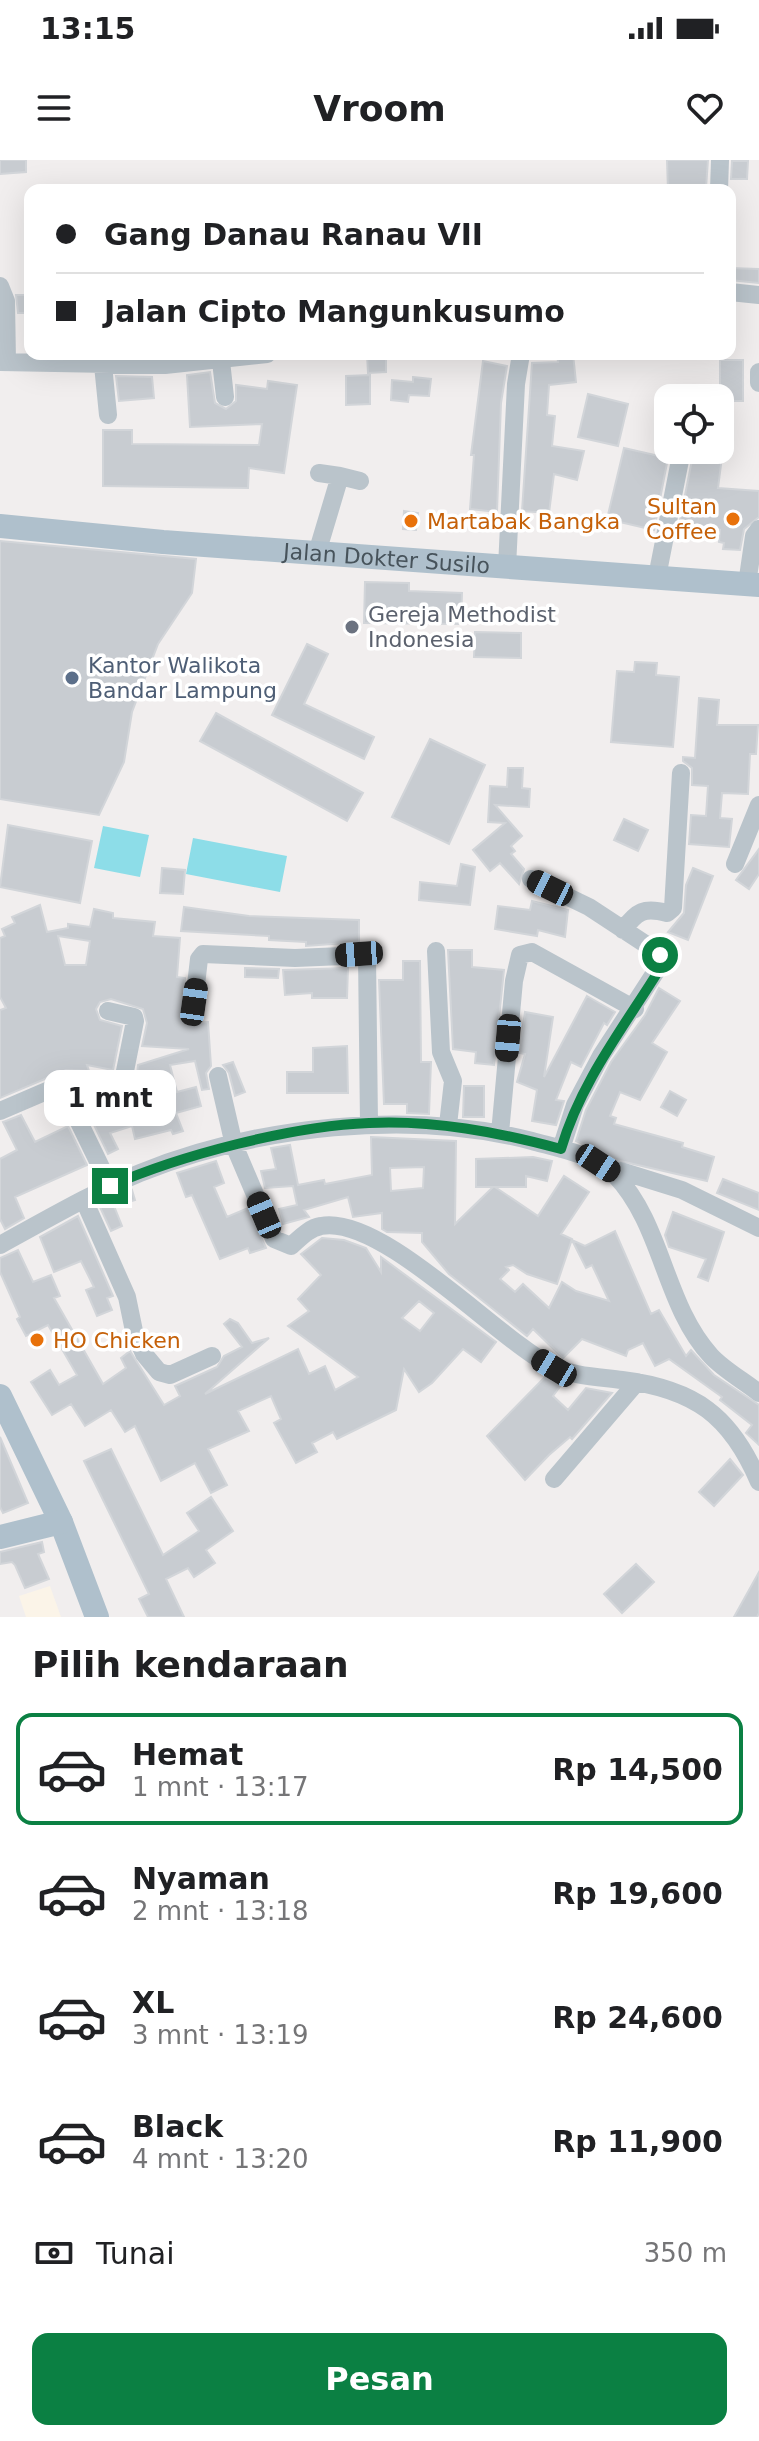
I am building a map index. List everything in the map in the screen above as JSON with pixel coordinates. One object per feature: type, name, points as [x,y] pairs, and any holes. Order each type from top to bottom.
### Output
[{"type":"main road","name":"Jalan Dokter Susilo","points":[[5,529],[753,584]]},
{"type":"main road","points":[[0,1396],[61,1522],[97,1617]]},
{"type":"main road","points":[[0,1537],[61,1522]]},
{"type":"street","points":[[719,184],[720,160]]},
{"type":"street","points":[[0,286],[6,301],[4,362],[103,365],[228,360]]},
{"type":"street","points":[[736,293],[759,295]]},
{"type":"street","points":[[507,567],[516,384],[520,360]]},
{"type":"street","points":[[221,361],[225,397]]},
{"type":"street","points":[[103,365],[108,415]]},
{"type":"street","points":[[759,372],[759,383]]},
{"type":"street","points":[[657,577],[679,464]]},
{"type":"street","points":[[319,473],[360,481]]},
{"type":"street","points":[[317,553],[340,476]]},
{"type":"street","points":[[753,584],[754,536],[759,529]]},
{"type":"street","points":[[623,930],[636,913],[648,908],[667,913],[673,908],[681,773]]},
{"type":"street","points":[[735,864],[759,805]]},
{"type":"street","points":[[531,879],[589,907],[656,951],[662,962],[635,1009],[601,1056],[575,1105],[561,1149]]},
{"type":"street","points":[[436,951],[441,1052],[453,1081],[448,1125]]},
{"type":"street","points":[[500,1133],[514,981],[520,955],[532,952],[635,1009]]},
{"type":"street","points":[[194,1002],[199,959],[203,954],[295,958],[367,955],[369,1123]]},
{"type":"street","points":[[0,1111],[61,1085],[81,1080],[112,1087],[123,1081],[134,1017],[108,1011]]},
{"type":"street","points":[[218,1076],[234,1145],[274,1239],[291,1246],[321,1226],[339,1225],[432,1274],[533,1355],[554,1368],[671,1391],[715,1415],[734,1431],[759,1482]]},
{"type":"street","points":[[61,1085],[110,1186]]},
{"type":"street","points":[[0,1245],[142,1172],[234,1145],[369,1123],[448,1125],[500,1133],[561,1149],[598,1163],[614,1173],[637,1206],[689,1324],[711,1356],[759,1393]]},
{"type":"street","points":[[614,1173],[621,1171],[682,1190],[759,1228]]},
{"type":"street","points":[[84,1200],[127,1297],[134,1331],[153,1367],[163,1375],[170,1375],[212,1356]]},
{"type":"street","points":[[554,1479],[637,1382]]},
{"type":"shaded area","points":[[50,1586],[61,1617],[26,1617],[19,1596]]},
{"type":"water","points":[[103,826],[149,835],[140,877],[94,868]]},
{"type":"water","points":[[193,838],[287,856],[280,892],[186,874]]},
{"type":"building","points":[[0,160],[26,160],[26,172],[0,174]]},
{"type":"building","points":[[667,160],[708,160],[706,184],[668,184]]},
{"type":"building","points":[[732,161],[748,161],[747,179],[731,179]]},
{"type":"building","points":[[736,268],[759,269],[759,283],[736,281]]},
{"type":"building","points":[[16,295],[24,295],[24,313],[18,313]]},
{"type":"building","points":[[367,360],[386,360],[386,372],[368,373]]},
{"type":"building","points":[[574,360],[576,382],[549,385],[547,415],[555,416],[552,446],[584,451],[577,480],[554,474],[549,513],[522,511],[532,363]]},
{"type":"building","points":[[720,360],[743,360],[743,401],[734,401],[734,384],[720,384]]},
{"type":"building","points":[[483,361],[507,366],[501,403],[497,512],[470,509],[474,455],[471,455]]},
{"type":"building","points":[[210,372],[215,403],[226,409],[236,401],[236,385],[267,389],[268,381],[297,385],[284,473],[249,468],[248,488],[103,486],[103,430],[132,430],[132,444],[259,445],[262,424],[190,427],[187,375]]},
{"type":"building","points":[[370,375],[370,404],[346,405],[346,376]]},
{"type":"building","points":[[116,376],[152,377],[154,398],[119,401]]},
{"type":"building","points":[[413,377],[431,379],[429,396],[409,395],[408,402],[391,400],[392,380],[413,382]]},
{"type":"building","points":[[588,394],[628,404],[618,446],[578,437]]},
{"type":"building","points":[[624,448],[654,455],[654,464],[667,464],[654,530],[607,519]]},
{"type":"building","points":[[691,464],[721,464],[718,488],[759,491],[759,517],[744,529],[740,550],[723,549],[724,543],[719,542],[720,530],[679,525]]},
{"type":"building","name":"Martabak Bangka","points":[[404,511],[418,513],[416,530],[403,529]]},
{"type":"building","name":"Kantor Walikota Bandar Lampung","points":[[0,541],[196,559],[192,593],[158,644],[132,712],[124,762],[99,815],[0,799]]},
{"type":"building","points":[[365,582],[409,583],[409,591],[462,593],[461,624],[364,623]]},
{"type":"building","points":[[475,632],[521,633],[521,658],[474,657]]},
{"type":"building","points":[[307,644],[328,654],[304,704],[374,737],[364,759],[272,715]]},
{"type":"building","points":[[635,662],[657,663],[656,675],[679,677],[673,747],[611,742],[617,671],[634,672]]},
{"type":"building","points":[[699,698],[719,700],[717,725],[758,725],[756,754],[750,754],[748,794],[722,793],[720,818],[732,819],[729,847],[689,844],[691,815],[706,816],[708,786],[692,785],[692,768],[683,761],[683,757],[695,758]]},
{"type":"building","points":[[216,713],[363,793],[347,821],[200,741]]},
{"type":"building","points":[[430,739],[485,765],[449,844],[392,817]]},
{"type":"building","points":[[508,768],[523,768],[522,788],[530,789],[529,807],[495,805],[522,836],[511,846],[515,851],[511,854],[524,869],[519,884],[500,863],[490,871],[473,850],[505,823],[488,822],[490,786],[507,787]]},
{"type":"building","points":[[624,819],[648,830],[638,851],[614,840]]},
{"type":"building","points":[[8,825],[92,841],[80,903],[0,887]]},
{"type":"building","points":[[759,849],[759,874],[749,889],[736,880]]},
{"type":"building","points":[[461,864],[475,867],[470,905],[419,900],[420,882],[457,886]]},
{"type":"building","points":[[162,868],[185,870],[183,894],[160,893]]},
{"type":"building","points":[[693,868],[713,876],[688,940],[668,932],[684,913],[686,885]]},
{"type":"building","points":[[532,901],[568,910],[565,937],[538,930],[537,936],[495,929],[498,906],[530,910]]},
{"type":"building","points":[[40,905],[47,932],[68,928],[68,924],[90,927],[94,909],[113,913],[113,918],[155,922],[153,936],[180,938],[177,977],[185,978],[183,1006],[193,1014],[194,1023],[208,1022],[211,1066],[206,1073],[209,1089],[202,1090],[195,1061],[170,1065],[177,1092],[196,1087],[201,1106],[176,1113],[183,1131],[173,1134],[171,1130],[135,1139],[132,1126],[110,1133],[118,1149],[108,1154],[79,1094],[116,1098],[135,1094],[138,1065],[189,1049],[142,1046],[147,1023],[143,1009],[111,999],[100,1002],[96,1009],[100,1020],[122,1026],[113,1070],[87,1065],[89,1071],[66,1070],[0,1098],[0,1010],[6,1008],[0,997],[0,938],[5,936],[2,929],[15,923],[12,917]],"holes":[[[58,936],[90,941],[86,965],[65,965]]]},
{"type":"building","points":[[184,907],[249,916],[359,920],[359,942],[306,946],[306,942],[269,940],[269,936],[181,931]]},
{"type":"building","points":[[448,950],[472,950],[472,967],[504,970],[494,1065],[475,1063],[476,1052],[453,1049]]},
{"type":"building","points":[[403,961],[420,961],[421,1062],[431,1062],[429,1114],[407,1113],[407,1104],[384,1104],[379,980],[403,980]]},
{"type":"building","points":[[245,968],[279,969],[278,978],[245,977]]},
{"type":"building","points":[[348,968],[347,998],[312,998],[312,993],[285,995],[283,970]]},
{"type":"building","points":[[659,988],[680,1001],[652,1043],[667,1052],[640,1100],[620,1092],[610,1116],[616,1118],[614,1124],[683,1143],[682,1147],[714,1157],[707,1181],[616,1160],[576,1141],[586,1110],[611,1062],[645,1015]]},
{"type":"building","points":[[587,996],[615,1012],[607,1025],[604,1023],[581,1067],[571,1062],[556,1100],[564,1101],[556,1125],[532,1121],[537,1090],[517,1082],[525,1054],[519,1053],[525,1012],[553,1017],[544,1077]]},
{"type":"building","points":[[347,1046],[348,1093],[287,1093],[287,1072],[313,1072],[313,1048]]},
{"type":"building","points":[[233,1062],[245,1092],[235,1096],[229,1073],[223,1065]]},
{"type":"building","points":[[464,1086],[484,1086],[484,1117],[463,1117]]},
{"type":"building","points":[[670,1091],[686,1100],[677,1116],[661,1107]]},
{"type":"building","points":[[21,1115],[35,1142],[68,1126],[87,1165],[15,1197],[24,1218],[5,1229],[0,1219],[0,1159],[17,1150],[3,1122]]},
{"type":"building","points":[[371,1137],[456,1141],[455,1224],[493,1187],[476,1187],[476,1159],[533,1157],[552,1161],[547,1181],[526,1176],[526,1187],[495,1187],[538,1216],[564,1176],[589,1192],[561,1234],[572,1239],[557,1284],[527,1274],[513,1265],[506,1267],[509,1270],[500,1279],[515,1292],[523,1284],[549,1308],[562,1282],[576,1291],[609,1301],[592,1265],[586,1268],[572,1240],[585,1246],[615,1231],[651,1314],[659,1310],[686,1356],[691,1350],[714,1375],[759,1405],[759,1445],[746,1433],[752,1425],[720,1400],[722,1397],[669,1359],[655,1366],[643,1343],[628,1350],[626,1356],[582,1339],[563,1358],[533,1329],[527,1336],[449,1274],[422,1242],[422,1233],[387,1232],[382,1229],[382,1213],[353,1217],[348,1197],[304,1210],[309,1217],[283,1224],[279,1209],[297,1205],[293,1186],[265,1188],[261,1171],[276,1169],[271,1148],[290,1145],[298,1185],[324,1180],[325,1184],[372,1175]],"holes":[[[424,1167],[423,1188],[391,1191],[390,1168]]]},
{"type":"building","points":[[216,1161],[224,1183],[214,1187],[227,1217],[248,1208],[266,1248],[250,1253],[248,1248],[220,1259],[192,1195],[186,1197],[177,1173]]},
{"type":"building","points":[[723,1179],[759,1193],[759,1210],[717,1193]]},
{"type":"building","points":[[132,1190],[135,1200],[114,1206],[122,1226],[111,1231],[99,1205]]},
{"type":"building","points":[[673,1212],[724,1232],[708,1281],[698,1277],[706,1259],[669,1247],[665,1235]]},
{"type":"building","points":[[78,1216],[113,1296],[107,1298],[112,1310],[97,1316],[86,1290],[94,1287],[81,1261],[54,1272],[40,1237]]},
{"type":"building","points":[[322,1238],[344,1240],[366,1248],[381,1272],[381,1257],[496,1342],[481,1362],[463,1349],[432,1383],[419,1392],[404,1369],[396,1410],[337,1439],[333,1432],[312,1443],[317,1452],[296,1463],[274,1423],[281,1419],[271,1396],[238,1411],[249,1431],[208,1449],[227,1485],[211,1493],[195,1463],[161,1481],[135,1426],[125,1432],[111,1410],[85,1426],[71,1404],[52,1415],[31,1382],[50,1370],[59,1385],[77,1375],[48,1325],[26,1336],[0,1272],[0,1258],[18,1250],[33,1282],[51,1275],[60,1296],[54,1298],[103,1384],[126,1368],[121,1358],[130,1351],[164,1405],[180,1396],[175,1386],[217,1367],[224,1356],[242,1347],[224,1324],[230,1319],[238,1323],[252,1343],[269,1338],[205,1394],[298,1349],[309,1374],[325,1366],[335,1390],[358,1377],[288,1326],[309,1311],[298,1299],[321,1275],[301,1254]],"holes":[[[419,1301],[434,1313],[420,1331],[402,1318]]]},
{"type":"building","points":[[545,1377],[561,1385],[553,1396],[568,1410],[586,1388],[612,1393],[572,1439],[570,1437],[549,1455],[525,1480],[487,1436]]},
{"type":"building","points":[[0,1437],[28,1503],[3,1513],[0,1507]]},
{"type":"building","points":[[111,1449],[163,1555],[199,1531],[187,1513],[211,1497],[233,1531],[206,1550],[215,1563],[194,1577],[188,1568],[166,1579],[184,1617],[148,1617],[139,1599],[149,1594],[84,1461]]},
{"type":"building","points":[[730,1459],[743,1475],[714,1506],[699,1492]]},
{"type":"building","points":[[42,1542],[44,1552],[38,1554],[49,1579],[25,1588],[12,1562],[0,1564],[0,1552]]},
{"type":"building","points":[[636,1564],[654,1582],[622,1613],[604,1594]]},
{"type":"building","points":[[759,1572],[757,1617],[734,1617]]},
{"type":"place","name":"Sultan Coffee","points":[[733,519]]},
{"type":"place","name":"Martabak Bangka","points":[[411,521]]},
{"type":"place","name":"Gereja Methodist Indonesia","points":[[352,627]]},
{"type":"place","name":"Kantor Walikota Bandar Lampung","points":[[72,678]]},
{"type":"place","name":"HO Chicken","points":[[37,1340]]},
{"type":"route","points":[[110,1186],[142,1172],[234,1145],[369,1123],[448,1125],[500,1133],[561,1149],[575,1105],[601,1056],[661,967],[660,955]]}]
